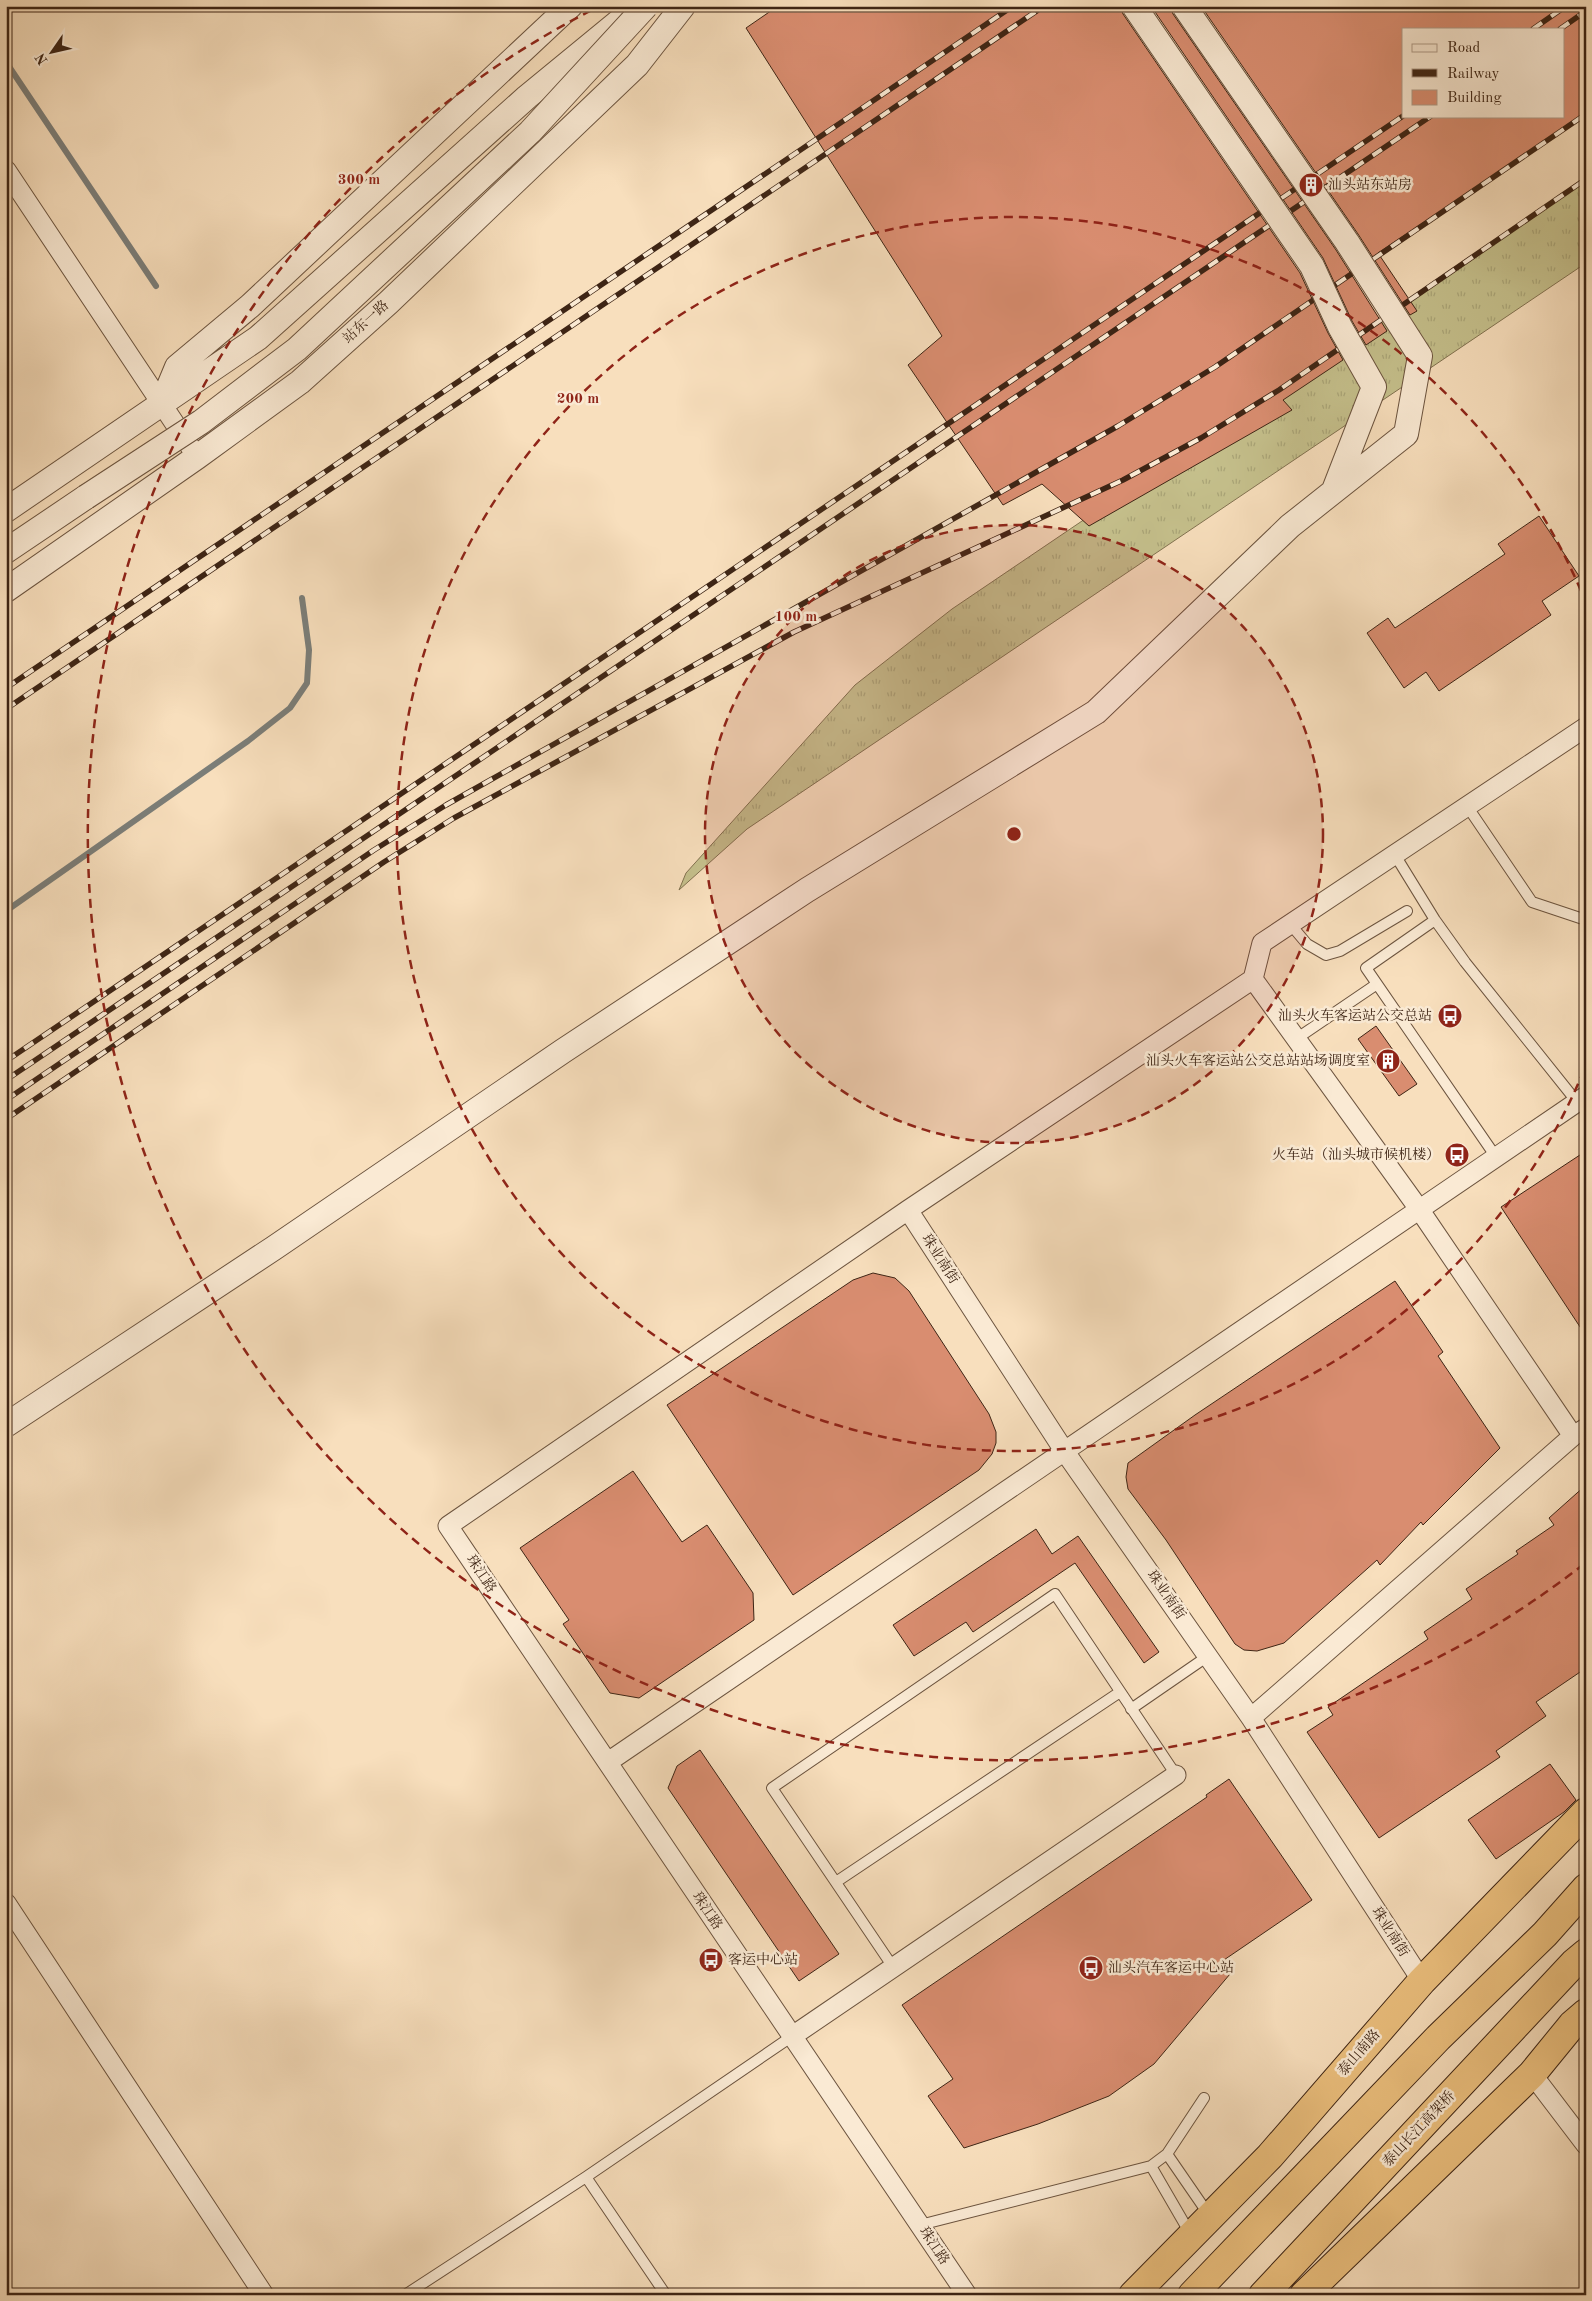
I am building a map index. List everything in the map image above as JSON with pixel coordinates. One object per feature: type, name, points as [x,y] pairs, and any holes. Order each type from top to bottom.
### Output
[{"type":"highway","name":"泰山南路","points":[[1133,2295],[1270,2156],[1422,1981],[1586,1812]]},
{"type":"highway","points":[[1192,2295],[1438,2038],[1545,1934],[1586,1888]]},
{"type":"highway","name":"泰山长江高架桥","points":[[1263,2295],[1580,1958]]},
{"type":"highway","points":[[1304,2295],[1532,2074],[1572,2025],[1586,2013]]},
{"type":"street","points":[[162,403],[177,367],[250,306],[570,6]]},
{"type":"street","points":[[6,510],[258,338],[527,97],[637,6]]},
{"type":"street","points":[[6,551],[201,422],[297,349],[530,132],[646,6]]},
{"type":"street","name":"站东一路","points":[[6,590],[197,457],[300,382],[388,303],[637,65],[684,6]]},
{"type":"street","points":[[1134,6],[1312,266],[1340,327],[1374,387],[1333,492]]},
{"type":"street","points":[[6,1425],[274,1248],[563,1051],[807,890],[1096,712],[1290,526],[1406,434],[1420,356],[1347,242],[1184,6]]},
{"type":"street","points":[[6,170],[197,457]]},
{"type":"street","points":[[908,1210],[1253,979],[1262,943],[1586,726]]},
{"type":"street","points":[[1251,1718],[1579,1432],[1253,979]]},
{"type":"street","points":[[608,1762],[1581,1099]]},
{"type":"street","name":"珠业南街","points":[[908,1210],[1065,1452],[1251,1718],[1422,1981]]},
{"type":"street","name":"珠江路","points":[[908,1210],[448,1526],[791,2037],[967,2295]]},
{"type":"street","points":[[791,2037],[1176,1775]]},
{"type":"street","points":[[6,1903],[264,2295]]},
{"type":"street","points":[[1532,2074],[1586,2145]]},
{"type":"lane","points":[[1467,806],[1532,902],[1586,920]]},
{"type":"lane","points":[[1395,855],[1435,920],[1465,962],[1581,1099]]},
{"type":"lane","points":[[1291,925],[1307,944],[1326,955],[1340,951],[1407,911]]},
{"type":"lane","points":[[1435,920],[1366,968],[1496,1157]]},
{"type":"lane","points":[[1296,1039],[1377,984]]},
{"type":"lane","points":[[893,1967],[772,1788],[1055,1594],[1176,1775]]},
{"type":"lane","points":[[1131,1709],[1208,1656]]},
{"type":"lane","points":[[836,1882],[1120,1692]]},
{"type":"lane","points":[[405,2295],[586,2176],[791,2037]]},
{"type":"lane","points":[[920,2226],[1151,2166],[1167,2154],[1204,2098]]},
{"type":"lane","points":[[1167,2154],[1201,2227]]},
{"type":"lane","points":[[1151,2166],[1201,2227]]},
{"type":"lane","points":[[586,2176],[666,2295]]},
{"type":"green space","points":[[1586,180],[1586,263],[747,829],[679,890],[686,873],[855,685],[952,609]]},
{"type":"building","points":[[778,6],[1120,6],[1123,14],[1300,273],[1343,360],[1283,400],[1292,410],[1089,526],[1042,484],[1003,505],[908,365],[942,336],[746,28]]},
{"type":"building","points":[[1151,6],[1170,6],[1173,14],[1336,250],[1387,331],[1366,345],[1352,321],[1323,258]]},
{"type":"building","points":[[1201,6],[1586,6],[1586,114],[1378,253],[1417,311],[1410,315],[1358,234]]},
{"type":"building","points":[[1539,516],[1579,576],[1542,601],[1551,615],[1439,691],[1426,672],[1404,688],[1367,633],[1388,618],[1395,628],[1505,554],[1498,544]]},
{"type":"building","name":"汕头火车客运站公交总站站场调度室","points":[[1376,1026],[1417,1084],[1399,1096],[1358,1039]]},
{"type":"building","points":[[1586,1151],[1586,1336],[1501,1207]]},
{"type":"building","points":[[873,1273],[895,1278],[909,1291],[989,1414],[996,1432],[996,1443],[992,1454],[979,1470],[793,1595],[667,1405],[853,1280]]},
{"type":"building","points":[[1395,1281],[1443,1352],[1438,1356],[1500,1448],[1423,1525],[1421,1522],[1380,1565],[1377,1560],[1284,1643],[1257,1651],[1244,1650],[1235,1644],[1166,1540],[1128,1489],[1126,1477],[1128,1463],[1195,1415]]},
{"type":"building","points":[[633,1471],[682,1542],[707,1525],[753,1593],[754,1620],[639,1698],[610,1693],[563,1624],[569,1620],[520,1548]]},
{"type":"building","points":[[1586,1485],[1586,1668],[1536,1702],[1546,1716],[1496,1751],[1500,1757],[1379,1838],[1307,1732],[1333,1715],[1328,1707],[1428,1639],[1424,1632],[1472,1599],[1466,1589],[1518,1554],[1516,1551],[1554,1525],[1549,1518]]},
{"type":"building","points":[[1036,1529],[1052,1554],[1078,1536],[1159,1652],[1144,1663],[1075,1563],[973,1632],[966,1622],[914,1656],[893,1625]]},
{"type":"building","points":[[700,1750],[839,1954],[799,1981],[668,1788],[677,1766]]},
{"type":"building","points":[[1550,1764],[1576,1800],[1564,1812],[1496,1859],[1468,1820]]},
{"type":"building","name":"汕头汽车客运中心站","points":[[1229,1779],[1312,1900],[1221,1962],[1230,1974],[1154,2064],[1109,2096],[1038,2124],[964,2148],[928,2096],[953,2079],[902,2005],[1207,1797],[1206,1795]]},
{"type":"waterway","points":[[6,62],[156,286]]},
{"type":"waterway","points":[[6,911],[248,741],[290,708],[307,683],[309,650],[302,598]]},
{"type":"railway","points":[[6,688],[1013,6]]},
{"type":"railway","points":[[6,709],[1044,6]]},
{"type":"railway","points":[[1534,28],[1566,6]]},
{"type":"railway","points":[[1561,28],[1586,11]]},
{"type":"railway","points":[[6,1100],[374,850],[446,805],[1118,426],[1215,367],[1586,114]]},
{"type":"railway","points":[[6,1061],[1402,117]]},
{"type":"railway","points":[[6,1080],[1428,118]]},
{"type":"railway","points":[[6,1119],[384,862],[454,818],[794,632],[1123,480],[1201,438],[1279,390],[1586,179]]},
{"type":"place","name":"汕头站东站房","points":[[1311,185]]},
{"type":"place","name":"汕头火车客运站公交总站","points":[[1450,1016]]},
{"type":"place","name":"汕头火车客运站公交总站站场调度室","points":[[1388,1061]]},
{"type":"place","name":"火车站（汕头城市候机楼）","points":[[1457,1155]]},
{"type":"place","name":"客运中心站","points":[[711,1960]]},
{"type":"place","name":"汕头汽车客运中心站","points":[[1091,1968]]}]
